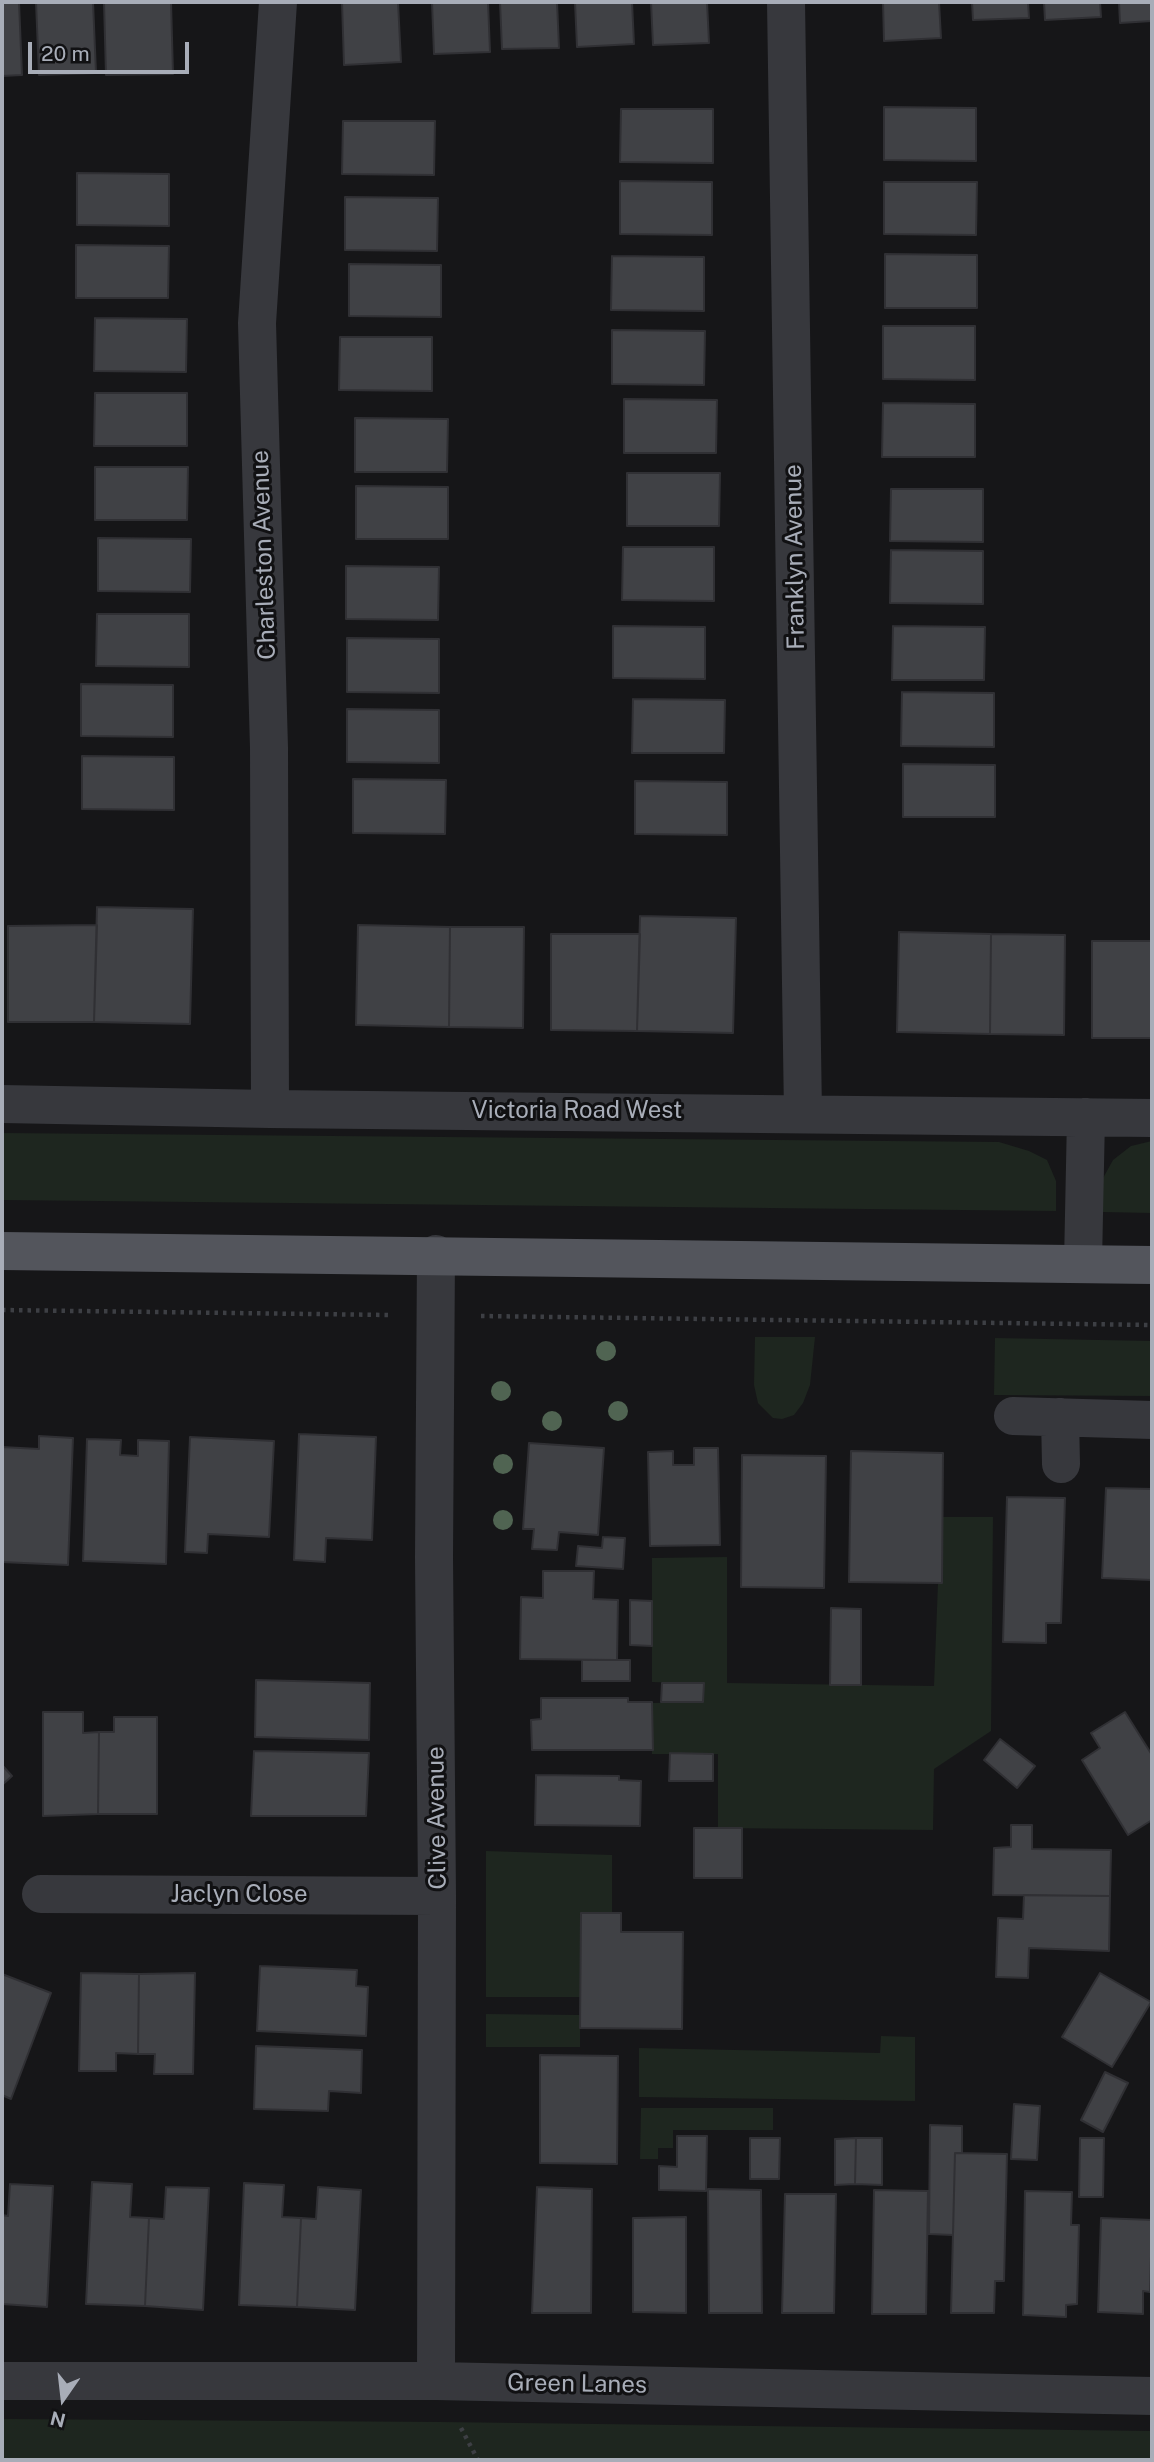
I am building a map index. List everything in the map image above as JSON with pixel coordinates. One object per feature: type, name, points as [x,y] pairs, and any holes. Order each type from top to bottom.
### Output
[{"type":"main road","points":[[2,1251],[436,1254],[1152,1265]]},
{"type":"street","name":"Charleston Avenue","points":[[270,1109],[269,748],[257,323],[278,2]]},
{"type":"street","name":"Franklyn Avenue","points":[[786,2],[803,1113]]},
{"type":"street","name":"Victoria Road West","points":[[2,1104],[1152,1118]]},
{"type":"street","points":[[1083,1263],[1086,1117]]},
{"type":"street","name":"Clive Avenue","points":[[436,1254],[436,2381]]},
{"type":"street","points":[[1013,1416],[1152,1420]]},
{"type":"street","points":[[1060,1418],[1061,1464]]},
{"type":"street","name":"Jaclyn Close","points":[[41,1894],[437,1896]]},
{"type":"street","name":"Green Lanes","points":[[2,2381],[436,2381],[1152,2396]]},
{"type":"path","points":[[2,1310],[1152,1325]]},
{"type":"shaded area","points":[[2,1133],[999,1142],[1029,1151],[1047,1160],[1056,1181],[1056,1211],[2,1200]]},
{"type":"shaded area","points":[[1152,1141],[1152,1213],[1102,1212],[1102,1180],[1113,1160],[1131,1146]]},
{"type":"shaded area","points":[[755,1337],[815,1337],[810,1385],[803,1403],[794,1415],[782,1419],[773,1418],[758,1403],[754,1385]]},
{"type":"shaded area","points":[[995,1338],[1152,1341],[1152,1396],[994,1395]]},
{"type":"shaded area","points":[[942,1517],[993,1517],[991,1731],[934,1769],[933,1830],[718,1828],[718,1754],[652,1754],[652,1703],[703,1702],[704,1684],[652,1682],[652,1558],[727,1557],[727,1683],[934,1686],[938,1583],[942,1583]]},
{"type":"shaded area","points":[[486,1851],[612,1855],[612,1914],[581,1913],[580,1997],[486,1997]]},
{"type":"shaded area","points":[[486,2014],[580,2015],[580,2047],[486,2047]]},
{"type":"shaded area","points":[[881,2036],[915,2037],[915,2101],[639,2097],[639,2048],[880,2053]]},
{"type":"shaded area","points":[[641,2108],[773,2108],[773,2130],[673,2130],[673,2148],[658,2148],[658,2159],[640,2159]]},
{"type":"shaded area","points":[[2,2419],[1152,2431],[1152,2460],[2,2460]]},
{"type":"building","points":[[2,2],[19,2],[22,75],[2,76]]},
{"type":"building","points":[[36,2],[93,2],[96,73],[39,75]]},
{"type":"building","points":[[104,2],[171,2],[173,74],[106,75]]},
{"type":"building","points":[[342,2],[398,2],[401,62],[344,65]]},
{"type":"building","points":[[432,2],[488,2],[490,52],[434,54]]},
{"type":"building","points":[[500,2],[557,2],[559,48],[502,49]]},
{"type":"building","points":[[575,2],[632,2],[634,44],[577,47]]},
{"type":"building","points":[[651,2],[707,2],[709,43],[653,45]]},
{"type":"building","points":[[883,2],[939,2],[941,38],[884,41]]},
{"type":"building","points":[[972,2],[1028,2],[1029,18],[973,20]]},
{"type":"building","points":[[1044,2],[1100,2],[1101,17],[1045,20]]},
{"type":"building","points":[[1119,2],[1152,2],[1152,21],[1120,23]]},
{"type":"building","points":[[884,107],[976,108],[976,161],[884,160]]},
{"type":"building","points":[[621,109],[713,109],[713,163],[620,162]]},
{"type":"building","points":[[343,121],[435,121],[434,175],[342,174]]},
{"type":"building","points":[[77,173],[169,174],[169,226],[77,225]]},
{"type":"building","points":[[620,181],[712,182],[712,235],[620,234]]},
{"type":"building","points":[[884,182],[977,182],[976,235],[884,234]]},
{"type":"building","points":[[345,197],[438,198],[437,251],[345,250]]},
{"type":"building","points":[[76,245],[169,246],[168,298],[76,298]]},
{"type":"building","points":[[885,254],[977,255],[977,308],[885,308]]},
{"type":"building","points":[[612,256],[704,257],[704,311],[611,310]]},
{"type":"building","points":[[349,264],[441,265],[441,317],[349,316]]},
{"type":"building","points":[[95,318],[187,319],[186,372],[94,371]]},
{"type":"building","points":[[883,326],[975,326],[975,380],[883,379]]},
{"type":"building","points":[[612,330],[705,331],[704,385],[612,384]]},
{"type":"building","points":[[340,337],[432,337],[432,391],[339,390]]},
{"type":"building","points":[[95,393],[187,393],[187,446],[94,446]]},
{"type":"building","points":[[624,399],[717,400],[716,453],[624,453]]},
{"type":"building","points":[[883,403],[975,404],[975,457],[882,457]]},
{"type":"building","points":[[355,418],[448,419],[447,472],[355,472]]},
{"type":"building","points":[[95,467],[188,467],[187,520],[95,520]]},
{"type":"building","points":[[627,473],[720,473],[719,526],[627,526]]},
{"type":"building","points":[[356,486],[448,487],[448,539],[356,539]]},
{"type":"building","points":[[891,489],[983,489],[983,542],[890,541]]},
{"type":"building","points":[[98,538],[191,539],[190,592],[98,591]]},
{"type":"building","points":[[623,547],[714,547],[714,601],[622,600]]},
{"type":"building","points":[[891,550],[983,551],[983,604],[890,603]]},
{"type":"building","points":[[346,566],[439,567],[438,620],[346,619]]},
{"type":"building","points":[[97,614],[189,614],[189,667],[96,666]]},
{"type":"building","points":[[613,626],[705,627],[705,679],[613,678]]},
{"type":"building","points":[[893,626],[985,627],[984,680],[892,680]]},
{"type":"building","points":[[347,638],[439,639],[439,693],[347,692]]},
{"type":"building","points":[[81,684],[173,685],[173,737],[81,736]]},
{"type":"building","points":[[902,692],[994,693],[994,747],[901,746]]},
{"type":"building","points":[[633,699],[725,700],[724,753],[632,753]]},
{"type":"building","points":[[347,709],[439,710],[439,763],[347,762]]},
{"type":"building","points":[[82,756],[174,757],[174,810],[82,809]]},
{"type":"building","points":[[903,764],[995,765],[995,817],[903,817]]},
{"type":"building","points":[[353,779],[446,780],[445,834],[353,833]]},
{"type":"building","points":[[635,781],[727,782],[727,835],[635,834]]},
{"type":"building","points":[[97,907],[193,909],[190,1024],[94,1022]]},
{"type":"building","points":[[640,916],[736,918],[733,1033],[637,1031]]},
{"type":"building","points":[[97,925],[94,1022],[8,1022],[8,926]]},
{"type":"building","points":[[358,925],[450,927],[449,1027],[356,1025]]},
{"type":"building","points":[[450,927],[524,927],[523,1028],[449,1027]]},
{"type":"building","points":[[899,932],[991,934],[990,1034],[897,1032]]},
{"type":"building","points":[[551,934],[640,934],[637,1031],[551,1030]]},
{"type":"building","points":[[991,934],[1065,935],[1064,1035],[990,1034]]},
{"type":"building","points":[[1092,941],[1152,941],[1152,1038],[1092,1038]]},
{"type":"building","points":[[299,1434],[376,1437],[372,1540],[326,1538],[325,1562],[294,1560]]},
{"type":"building","points":[[39,1436],[73,1438],[68,1565],[2,1562],[2,1447],[39,1449]]},
{"type":"building","points":[[190,1437],[274,1441],[269,1537],[208,1534],[207,1553],[185,1552]]},
{"type":"building","points":[[87,1439],[121,1440],[120,1455],[138,1456],[138,1440],[169,1441],[166,1564],[83,1561]]},
{"type":"building","points":[[529,1443],[604,1448],[598,1535],[559,1532],[557,1550],[532,1549],[534,1529],[523,1529]]},
{"type":"building","points":[[694,1448],[718,1448],[720,1545],[650,1546],[648,1452],[673,1451],[673,1465],[694,1465]]},
{"type":"building","points":[[851,1451],[943,1453],[942,1583],[849,1582]]},
{"type":"building","points":[[742,1455],[826,1456],[824,1588],[741,1587]]},
{"type":"building","points":[[1106,1488],[1152,1489],[1152,1580],[1102,1578]]},
{"type":"building","points":[[1007,1497],[1065,1498],[1061,1623],[1046,1623],[1046,1643],[1003,1642]]},
{"type":"building","points":[[603,1537],[625,1538],[623,1569],[576,1566],[578,1546],[602,1548]]},
{"type":"building","points":[[543,1571],[594,1571],[593,1599],[618,1600],[617,1660],[520,1659],[521,1597],[543,1598]]},
{"type":"building","points":[[630,1600],[652,1601],[652,1646],[630,1645]]},
{"type":"building","points":[[831,1608],[861,1609],[861,1685],[830,1685]]},
{"type":"building","points":[[582,1660],[630,1660],[630,1681],[582,1681]]},
{"type":"building","points":[[256,1680],[370,1683],[369,1740],[255,1737]]},
{"type":"building","points":[[662,1683],[704,1683],[703,1702],[661,1702]]},
{"type":"building","points":[[541,1698],[628,1698],[628,1702],[652,1702],[653,1750],[532,1750],[531,1720],[541,1719]]},
{"type":"building","points":[[43,1712],[83,1712],[83,1733],[99,1732],[98,1814],[43,1816]]},
{"type":"building","points":[[1125,1712],[1152,1755],[1152,1820],[1128,1835],[1082,1760],[1100,1748],[1091,1733]]},
{"type":"building","points":[[114,1717],[157,1717],[157,1814],[98,1814],[99,1732],[114,1732]]},
{"type":"building","points":[[1000,1739],[1035,1766],[1017,1788],[984,1760]]},
{"type":"building","points":[[254,1751],[369,1753],[366,1816],[251,1816]]},
{"type":"building","points":[[670,1753],[713,1754],[713,1781],[669,1781]]},
{"type":"building","points":[[2,1765],[12,1776],[2,1785]]},
{"type":"building","points":[[536,1775],[619,1776],[619,1780],[641,1781],[640,1826],[535,1825]]},
{"type":"building","points":[[1011,1825],[1032,1825],[1032,1849],[1111,1850],[1110,1896],[993,1895],[994,1848],[1011,1847]]},
{"type":"building","points":[[694,1828],[742,1828],[742,1878],[694,1878]]},
{"type":"building","points":[[1024,1895],[1110,1896],[1109,1951],[1029,1948],[1028,1978],[996,1977],[998,1918],[1023,1919]]},
{"type":"building","points":[[581,1913],[621,1913],[621,1932],[683,1932],[682,2029],[580,2028]]},
{"type":"building","points":[[260,1966],[357,1970],[356,1986],[368,1987],[366,2036],[257,2031]]},
{"type":"building","points":[[81,1973],[139,1974],[138,2054],[116,2053],[116,2071],[79,2071]]},
{"type":"building","points":[[195,1973],[193,2074],[154,2074],[155,2054],[138,2054],[139,1974]]},
{"type":"building","points":[[1100,1973],[1151,2002],[1112,2067],[1062,2037]]},
{"type":"building","points":[[2,1974],[51,1993],[11,2099],[2,2095]]},
{"type":"building","points":[[256,2046],[362,2050],[361,2093],[329,2091],[328,2111],[254,2109]]},
{"type":"building","points":[[540,2055],[618,2056],[617,2164],[540,2163]]},
{"type":"building","points":[[1105,2072],[1128,2083],[1103,2132],[1081,2120]]},
{"type":"building","points":[[1014,2104],[1040,2106],[1037,2160],[1011,2159]]},
{"type":"building","points":[[930,2125],[962,2126],[962,2153],[955,2153],[953,2235],[929,2234]]},
{"type":"building","points":[[677,2136],[707,2136],[706,2191],[659,2190],[659,2166],[677,2167]]},
{"type":"building","points":[[750,2138],[780,2138],[779,2179],[750,2179]]},
{"type":"building","points":[[856,2138],[855,2184],[835,2185],[835,2139]]},
{"type":"building","points":[[856,2138],[882,2138],[882,2185],[855,2184]]},
{"type":"building","points":[[1080,2138],[1104,2138],[1103,2197],[1079,2197]]},
{"type":"building","points":[[955,2153],[1007,2154],[1004,2281],[995,2281],[994,2313],[951,2313]]},
{"type":"building","points":[[92,2182],[132,2184],[130,2217],[149,2218],[145,2306],[86,2304]]},
{"type":"building","points":[[244,2183],[284,2185],[282,2217],[301,2218],[297,2307],[239,2305]]},
{"type":"building","points":[[10,2184],[53,2186],[47,2307],[2,2304],[2,2215],[8,2216]]},
{"type":"building","points":[[166,2187],[209,2188],[203,2310],[145,2306],[149,2218],[164,2219]]},
{"type":"building","points":[[318,2187],[361,2190],[355,2310],[297,2307],[301,2218],[316,2219]]},
{"type":"building","points":[[537,2187],[592,2189],[591,2313],[532,2313]]},
{"type":"building","points":[[708,2189],[761,2190],[762,2313],[709,2313]]},
{"type":"building","points":[[874,2190],[928,2191],[926,2314],[872,2314]]},
{"type":"building","points":[[1025,2191],[1072,2192],[1071,2225],[1079,2225],[1077,2304],[1066,2305],[1066,2317],[1023,2315]]},
{"type":"building","points":[[785,2194],[836,2194],[834,2313],[782,2313]]},
{"type":"building","points":[[686,2217],[686,2313],[633,2312],[633,2218]]},
{"type":"building","points":[[1101,2218],[1152,2220],[1150,2292],[1143,2291],[1143,2314],[1098,2312]]}]
